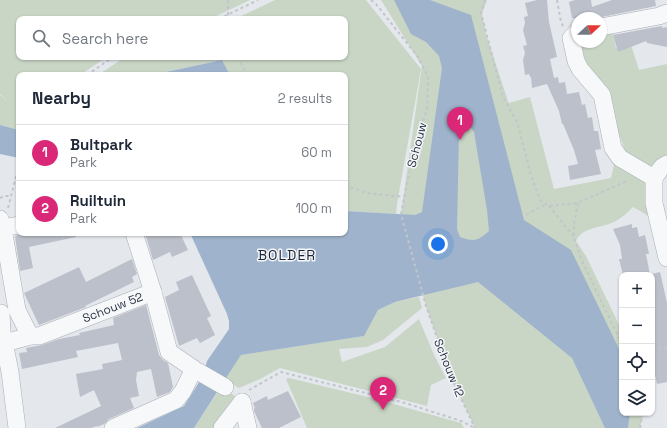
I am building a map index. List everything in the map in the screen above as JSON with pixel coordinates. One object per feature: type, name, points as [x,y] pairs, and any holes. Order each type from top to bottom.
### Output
[{"type":"street","points":[[607,26],[663,14]]},
{"type":"street","points":[[575,48],[576,61],[580,69],[602,95],[613,148],[620,158],[654,178]]},
{"type":"street","points":[[667,164],[662,167],[654,178],[654,204],[662,217],[667,258]]},
{"type":"street","points":[[7,224],[18,310],[30,336]]},
{"type":"street","points":[[135,236],[153,292]]},
{"type":"street","name":"Schouw 52","points":[[2,336],[39,336],[153,292],[169,352],[225,387]]},
{"type":"street","points":[[17,428],[10,372],[2,336],[0,314],[18,310]]},
{"type":"street","points":[[113,428],[176,400],[197,370]]},
{"type":"street","points":[[222,428],[243,397]]},
{"type":"street","points":[[243,397],[248,428]]},
{"type":"path","points":[[228,0],[228,15],[258,0]]},
{"type":"path","name":"Schouw","points":[[371,0],[376,4],[418,57],[428,77],[427,109],[414,149],[401,214],[426,306]]},
{"type":"path","points":[[485,0],[480,13],[503,97],[518,122],[540,200],[549,206],[574,238],[582,261],[619,338]]},
{"type":"path","points":[[558,0],[561,22],[571,32]]},
{"type":"path","points":[[91,72],[109,60]]},
{"type":"path","points":[[240,60],[246,72]]},
{"type":"path","points":[[0,198],[4,196],[11,196],[16,177]]},
{"type":"path","points":[[549,206],[578,203],[630,180]]},
{"type":"path","points":[[348,186],[366,193],[404,197]]},
{"type":"path","points":[[574,238],[574,224],[578,203]]},
{"type":"path","points":[[526,215],[546,204]]},
{"type":"path","name":"Schouw 12","points":[[426,306],[450,375],[475,428]]},
{"type":"path","points":[[655,349],[667,347]]},
{"type":"path","points":[[243,397],[281,372],[402,402],[461,421],[475,428]]},
{"type":"path","points":[[640,428],[643,416]]},
{"type":"green space","points":[[0,0],[250,0],[216,16],[16,16],[16,60],[102,60],[84,72],[16,72],[16,129],[0,125],[0,95],[8,101],[0,94]]},
{"type":"green space","points":[[275,0],[366,0],[421,69],[396,214],[348,211],[348,72],[228,72],[222,60],[348,60],[348,16],[241,16]]},
{"type":"green space","points":[[381,0],[487,0],[482,14],[486,34],[508,101],[509,103],[530,97],[554,189],[611,178],[616,156],[646,177],[650,219],[647,215],[633,207],[616,221],[588,230],[579,236],[576,241],[586,256],[619,325],[619,416],[642,416],[640,428],[475,428],[450,375],[426,306],[401,214],[422,66]]},
{"type":"green space","points":[[611,27],[616,48],[631,45],[639,70],[667,64],[667,161],[656,168],[628,158],[600,84],[590,76],[582,48],[607,48],[607,28]]},
{"type":"green space","points":[[120,60],[222,60],[166,72],[102,72]]},
{"type":"green space","points":[[419,297],[422,308],[383,340],[367,347],[339,349],[342,362],[385,347],[419,319],[434,355],[446,378],[431,385],[427,406],[280,368],[239,388],[225,380],[241,355],[363,336],[378,310],[395,302]]},
{"type":"green space","points":[[289,378],[372,398],[461,423],[464,428],[307,428],[286,379]]},
{"type":"green space","points":[[221,387],[238,398],[218,428],[194,428]]},
{"type":"water","points":[[394,0],[430,0],[471,15],[524,220],[571,250],[619,349],[619,416],[630,416],[628,428],[605,428],[572,358],[478,282],[395,302],[378,310],[364,336],[241,355],[194,428],[137,428],[184,406],[203,376],[207,361],[229,329],[227,314],[191,236],[348,236],[348,211],[415,215],[422,212],[442,68],[439,56],[426,42],[411,34]],"holes":[[[466,127],[471,128],[474,132],[489,231],[476,240],[469,240],[460,237],[457,229],[459,135],[462,129]]]},
{"type":"water","points":[[222,60],[228,72],[166,72]]},
{"type":"water","points":[[0,125],[16,129],[16,157],[0,154]]},
{"type":"building","points":[[537,0],[547,0],[549,22],[557,57],[550,59],[554,78],[558,77],[559,83],[565,82],[567,94],[579,92],[582,105],[585,104],[588,118],[592,117],[594,131],[598,131],[601,149],[595,150],[601,174],[570,180],[568,166],[578,164],[574,150],[562,124],[559,111],[547,84],[532,88],[531,77],[529,74],[525,75],[523,60],[525,53],[523,46],[527,45],[523,30],[525,23],[524,17],[528,16],[525,3]]},
{"type":"building","points":[[575,0],[591,0],[592,7],[612,0],[655,0],[656,6],[607,16],[607,12],[571,13],[569,2]]},
{"type":"building","points":[[662,26],[662,28],[667,27],[667,47],[647,43],[646,41],[618,52],[613,35]]},
{"type":"building","points":[[632,224],[632,228],[637,227],[639,237],[645,235],[649,254],[646,254],[649,272],[622,272],[619,259],[622,259],[620,245],[613,229]]},
{"type":"building","points":[[15,236],[76,237],[29,247],[33,268],[20,271]]},
{"type":"building","points":[[146,236],[181,236],[188,250],[172,257],[170,252],[153,260]]},
{"type":"building","points":[[132,259],[137,274],[132,277],[134,282],[85,306],[86,307],[39,325],[24,293],[79,267],[86,282]]},
{"type":"building","points":[[660,272],[667,303],[667,382],[657,384],[655,374],[655,273]]},
{"type":"building","points":[[192,275],[211,316],[207,318],[215,335],[200,343],[197,338],[179,346],[165,297],[179,290],[176,282]]},
{"type":"building","points":[[146,305],[159,355],[168,363],[173,387],[170,392],[157,397],[151,369],[137,372],[136,380],[139,396],[130,398],[134,408],[109,419],[104,424],[97,427],[55,428],[101,406],[94,390],[80,397],[76,374],[103,369],[102,364],[122,360],[118,343],[76,351],[78,357],[22,369],[19,353],[27,352],[26,348],[114,325],[113,318]]},
{"type":"building","points":[[288,391],[301,417],[279,428],[262,428],[254,411],[255,408],[253,403],[267,396],[268,400]]},
{"type":"place","name":"Bultpark","points":[[460,140]]},
{"type":"place","name":"Ruiltuin","points":[[383,410]]},
{"type":"district","name":"BOLDER","points":[[287,255]]}]
